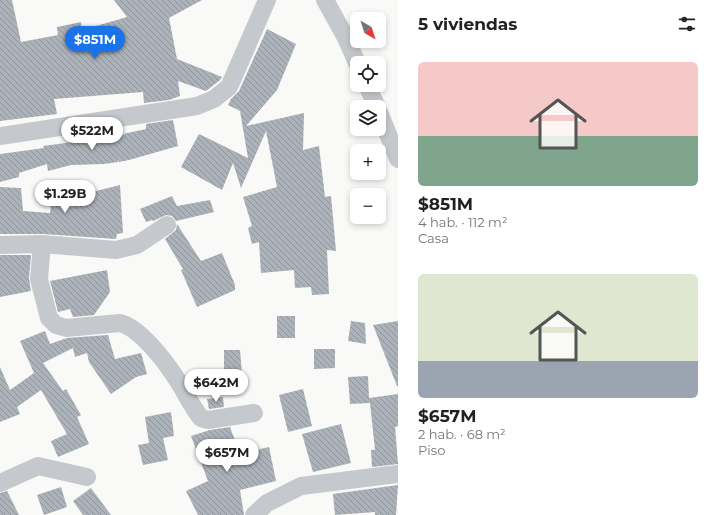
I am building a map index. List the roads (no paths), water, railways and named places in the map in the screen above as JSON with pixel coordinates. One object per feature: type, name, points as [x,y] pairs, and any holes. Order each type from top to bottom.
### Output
[{"type":"street","points":[[0,136],[197,106],[214,99],[228,86],[267,0]]},
{"type":"street","points":[[325,0],[346,38],[354,56]]},
{"type":"street","points":[[386,130],[398,160]]},
{"type":"street","points":[[0,246],[42,244],[116,250],[137,245],[167,225]]},
{"type":"street","points":[[42,244],[38,279],[48,318],[56,325],[66,328],[120,323],[128,325],[143,337],[176,378],[201,418],[208,420],[254,413]]},
{"type":"street","points":[[0,483],[38,466],[87,477]]},
{"type":"street","points":[[254,515],[267,503],[301,486],[398,474]]}]
